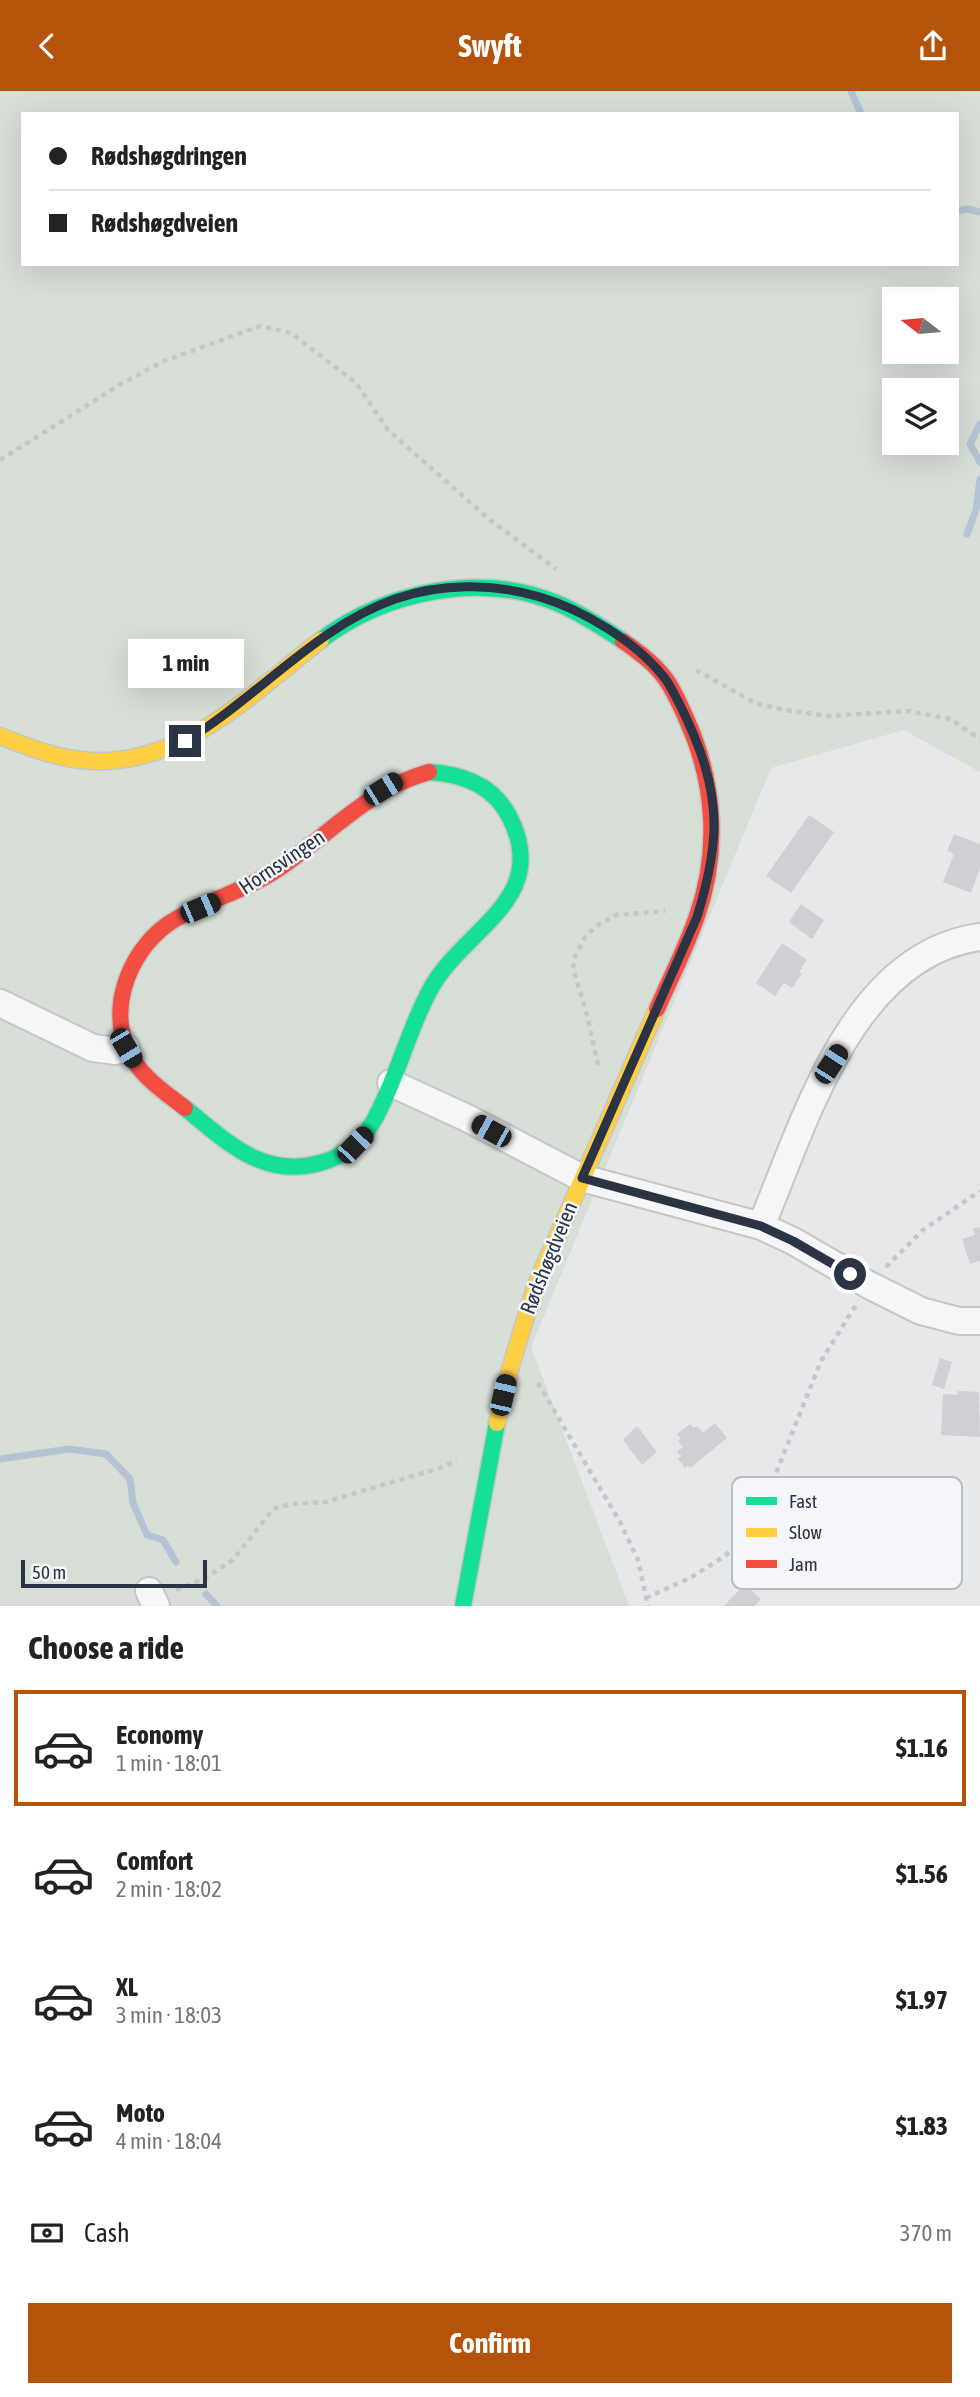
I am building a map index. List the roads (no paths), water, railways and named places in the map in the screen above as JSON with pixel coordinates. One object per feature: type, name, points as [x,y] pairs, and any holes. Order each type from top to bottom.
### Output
[{"type":"street","name":"Rødshøgdveien","points":[[0,736],[49,755],[89,762],[130,760],[165,750],[201,731],[356,616],[393,600],[440,589],[470,586],[525,593],[557,602],[584,614],[610,630],[653,664],[668,683],[693,730],[711,793],[714,830],[709,874],[697,917],[535,1287],[512,1356],[497,1419],[463,1606]]},
{"type":"street","name":"Hornsvingen","points":[[429,772],[446,772],[468,778],[502,804],[517,834],[519,869],[511,896],[500,912],[466,943],[436,980],[418,1013],[377,1118],[355,1145],[340,1156],[322,1164],[298,1168],[283,1168],[256,1161],[234,1147],[153,1082],[126,1048],[121,1033],[122,1002],[125,984],[137,955],[160,930],[183,915],[268,876],[396,781],[429,772]]},
{"type":"street","points":[[761,1226],[809,1107],[831,1064],[859,1020],[883,989],[913,963],[946,945],[980,937]]},
{"type":"street","points":[[0,1003],[93,1048],[115,1051],[126,1048]]},
{"type":"street","points":[[391,1083],[467,1118],[582,1178],[761,1226],[921,1311],[960,1321],[980,1321]]},
{"type":"waterway","points":[[851,91],[860,112]]},
{"type":"waterway","points":[[959,211],[968,209],[980,212]]},
{"type":"waterway","points":[[980,424],[970,444],[980,462]]},
{"type":"waterway","points":[[967,534],[976,510],[980,479]]},
{"type":"waterway","points":[[0,1459],[69,1449],[106,1454],[130,1479],[133,1503],[147,1535],[163,1540],[176,1562]]},
{"type":"waterway","points":[[206,1594],[217,1606]]}]
